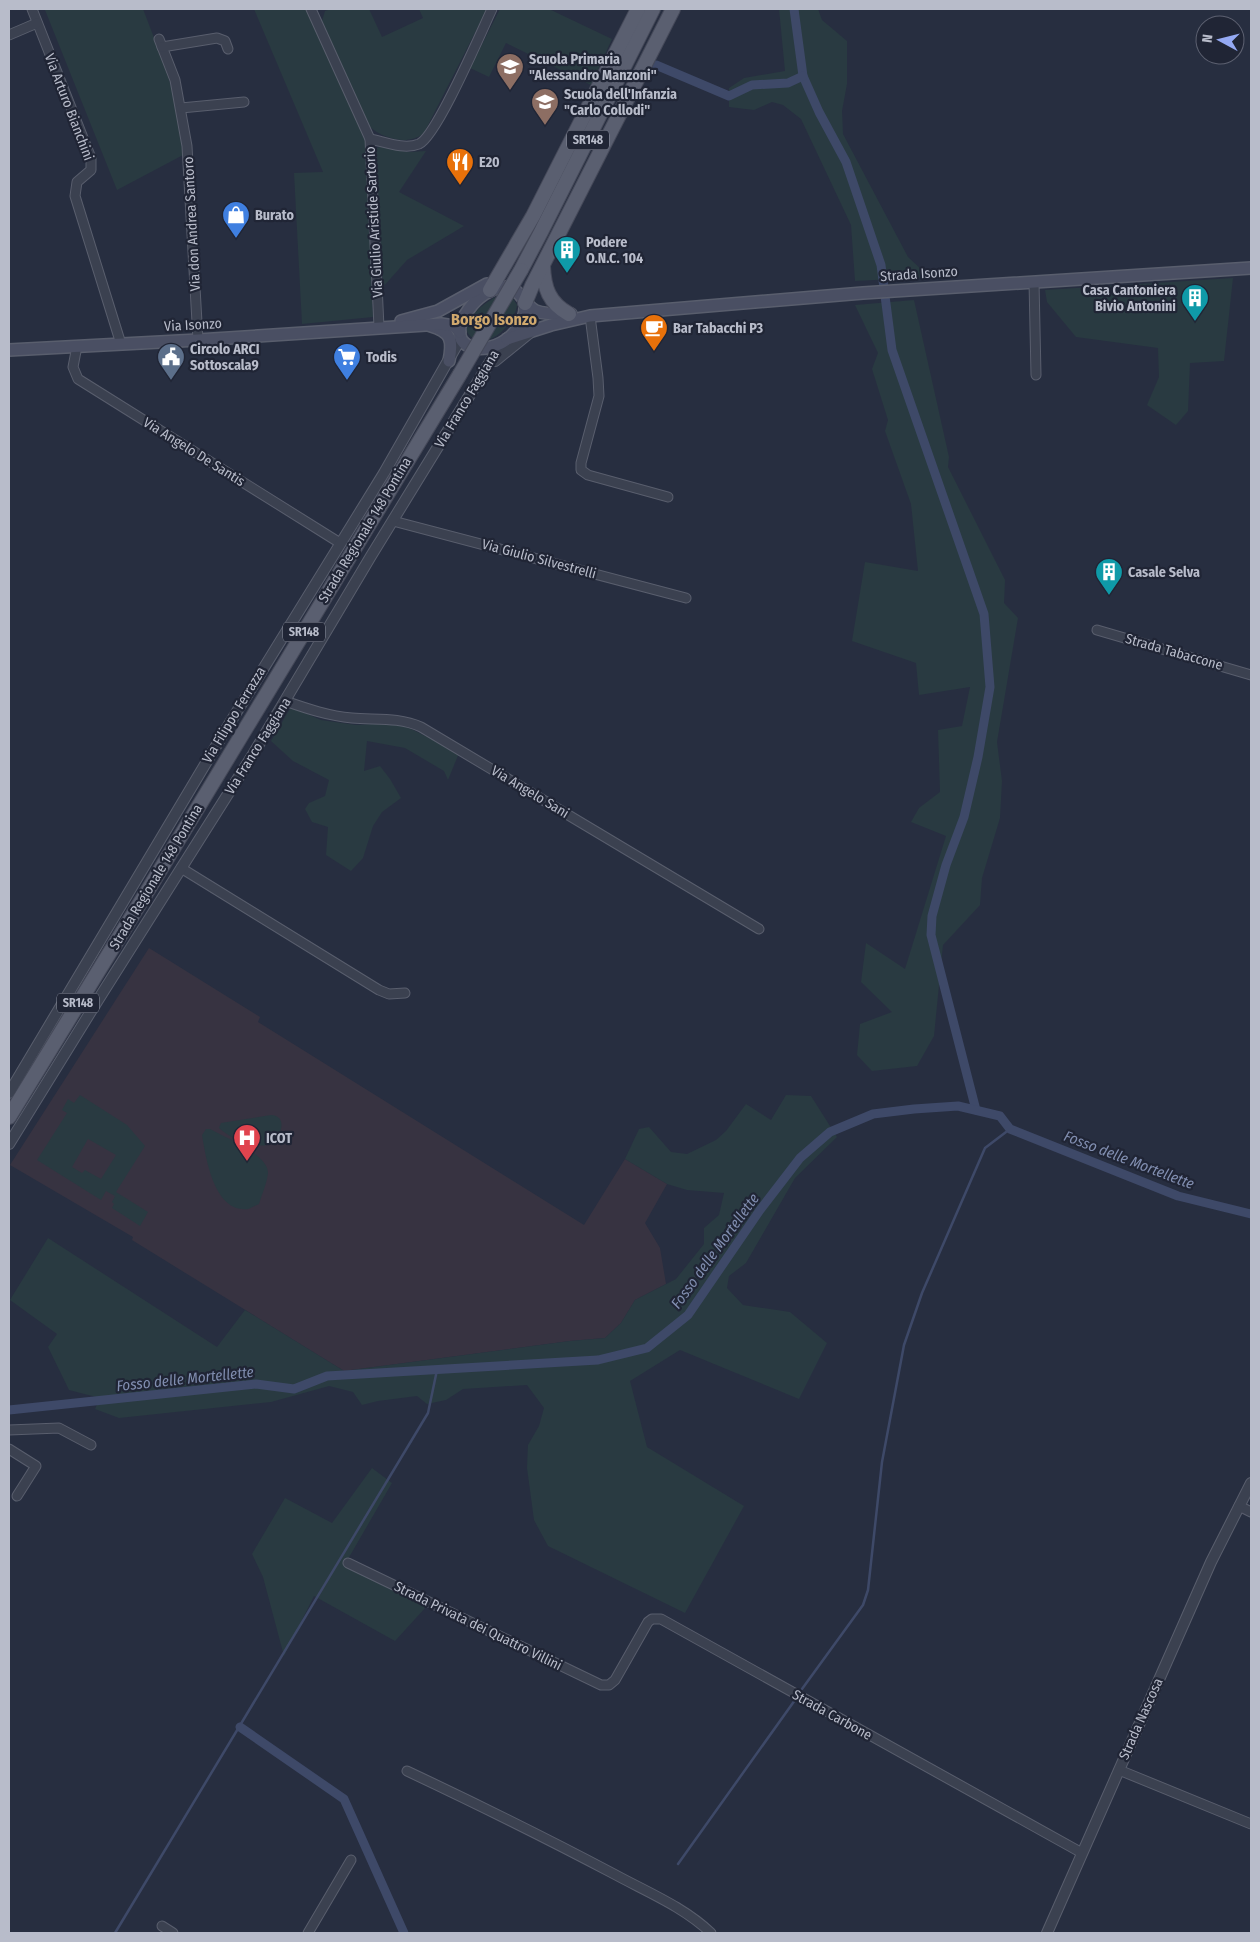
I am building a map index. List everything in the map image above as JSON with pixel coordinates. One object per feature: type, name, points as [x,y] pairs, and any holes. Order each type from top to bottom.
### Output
[{"type":"main road","points":[[460,335],[462,321],[469,309],[490,290],[533,216],[638,9]]},
{"type":"main road","name":"Strada Regionale 148 Pontina","points":[[9,1117],[153,882],[521,270],[654,9]]},
{"type":"main road","points":[[504,342],[521,322],[525,312],[525,303],[532,286],[673,9]]},
{"type":"main road","points":[[543,266],[544,282],[550,297],[555,304],[569,314]]},
{"type":"main road","name":"Strada Isonzo","points":[[590,316],[863,293],[1251,268]]},
{"type":"main road","points":[[427,320],[470,295],[500,274]]},
{"type":"main road","points":[[490,290],[508,287],[517,292],[525,303],[539,312],[590,316]]},
{"type":"main road","points":[[427,320],[469,309]]},
{"type":"main road","points":[[427,320],[450,325],[460,335],[466,345],[473,348],[490,348],[532,330],[590,316]]},
{"type":"main road","points":[[427,320],[448,335],[451,345],[449,360]]},
{"type":"main road","name":"Via Isonzo","points":[[9,350],[198,340],[379,327],[427,320]]},
{"type":"street","name":"Via Arturo Bianchini","points":[[32,9],[91,158],[91,170],[77,182],[74,196],[121,344]]},
{"type":"street","points":[[312,11],[322,9]]},
{"type":"street","points":[[370,139],[411,146],[427,138],[441,116],[492,9]]},
{"type":"street","name":"Via Giulio Aristide Sartorio","points":[[312,11],[370,139],[379,327]]},
{"type":"street","points":[[9,35],[37,23]]},
{"type":"street","name":"Via don Andrea Santoro","points":[[198,340],[189,170],[181,108],[172,72],[160,43],[216,38],[225,41],[228,49]]},
{"type":"street","points":[[181,108],[244,102]]},
{"type":"street","points":[[1034,282],[1036,375]]},
{"type":"street","points":[[590,316],[599,391],[597,407],[581,464],[582,470],[588,475],[668,497]]},
{"type":"street","points":[[482,375],[532,330]]},
{"type":"street","name":"Via Filippo Ferrazza","points":[[9,1093],[228,726],[384,473],[449,360],[460,335]]},
{"type":"street","name":"Via Franco Faggiana","points":[[9,1144],[286,701],[393,521],[504,342]]},
{"type":"street","name":"Via Angelo De Santis","points":[[77,346],[72,368],[74,374],[80,380],[340,543]]},
{"type":"street","name":"Via Giulio Silvestrelli","points":[[393,521],[686,598]]},
{"type":"street","name":"Strada Tabaccone","points":[[1097,630],[1251,675]]},
{"type":"street","name":"Via Angelo Sani","points":[[286,701],[325,714],[400,721],[421,727],[759,929]]},
{"type":"street","points":[[181,868],[379,990],[392,994],[405,993]]},
{"type":"street","points":[[9,1430],[59,1428],[92,1445]]},
{"type":"street","points":[[9,1449],[36,1466],[17,1496]]},
{"type":"street","name":"Strada Nascosa","points":[[1047,1933],[1211,1562],[1251,1483]]},
{"type":"street","points":[[1239,1506],[1251,1512]]},
{"type":"street","name":"Strada Privata dei Quattro Villini","points":[[348,1563],[598,1684],[609,1685]]},
{"type":"street","name":"Strada Carbone","points":[[609,1685],[617,1678],[648,1622],[658,1618],[1082,1853]]},
{"type":"street","points":[[1119,1770],[1251,1824]]},
{"type":"street","points":[[407,1771],[520,1824],[654,1895],[695,1920],[711,1933]]},
{"type":"street","points":[[308,1933],[351,1860]]},
{"type":"street","points":[[162,1926],[173,1933]]},
{"type":"shaded area","points":[[143,9],[175,98],[185,154],[117,190],[45,10]]},
{"type":"shaded area","points":[[254,9],[308,9],[361,123],[366,142],[373,317],[302,324],[294,173],[323,172]]},
{"type":"shaded area","points":[[331,9],[369,9],[382,37],[423,18],[419,9],[487,9],[424,133],[418,137],[404,140],[389,138],[370,127],[322,21],[325,11]]},
{"type":"shaded area","points":[[500,9],[549,9],[612,39],[591,85],[506,43],[489,77],[470,68]]},
{"type":"shaded area","points":[[779,9],[818,9],[822,20],[847,41],[847,84],[842,111],[843,134],[908,257],[922,270],[934,277],[855,281],[851,225],[801,119],[783,105],[772,102],[754,110],[729,107],[729,88],[744,78],[785,71]]},
{"type":"shaded area","points":[[382,146],[408,152],[426,151],[399,192],[464,226],[407,260],[383,287],[375,152],[377,148]]},
{"type":"shaded area","points":[[1233,278],[1224,361],[1190,363],[1188,411],[1176,425],[1147,405],[1159,377],[1158,348],[1076,337],[1047,302],[1045,290]]},
{"type":"shaded area","points":[[502,295],[512,297],[517,305],[512,319],[495,337],[488,340],[473,338],[468,333],[469,320],[488,301]]},
{"type":"shaded area","points":[[914,300],[949,457],[948,467],[1005,580],[1004,603],[1018,618],[997,742],[1002,781],[1000,818],[982,878],[980,905],[943,945],[934,1036],[917,1066],[872,1071],[857,1055],[860,1024],[892,1012],[861,982],[866,943],[905,969],[946,836],[911,822],[919,808],[940,792],[938,730],[962,726],[970,687],[919,695],[916,663],[852,641],[865,562],[918,571],[911,504],[885,431],[888,420],[872,369],[878,353],[855,305]]},
{"type":"shaded area","points":[[291,707],[321,720],[356,725],[391,723],[409,728],[459,753],[448,780],[444,771],[405,748],[367,741],[364,771],[380,766],[401,798],[382,812],[373,826],[363,858],[351,871],[326,855],[328,827],[312,822],[305,809],[309,803],[325,796],[329,780],[293,761],[271,741]]},
{"type":"shaded area","name":"ICOT","points":[[149,948],[260,1017],[258,1022],[584,1225],[625,1159],[667,1184],[645,1223],[660,1248],[666,1284],[635,1300],[621,1323],[605,1338],[344,1371],[132,1240],[133,1237],[10,1165]]},
{"type":"shaded area","points":[[80,1095],[127,1125],[145,1146],[116,1192],[148,1212],[140,1226],[112,1208],[115,1196],[106,1191],[101,1200],[37,1160],[67,1113],[62,1110],[68,1099],[74,1103]],"holes":[[[88,1139],[116,1155],[101,1179],[85,1170],[82,1173],[72,1167]]]},
{"type":"shaded area","points":[[786,1095],[811,1096],[837,1137],[795,1178],[746,1263],[729,1276],[727,1288],[743,1305],[790,1312],[827,1343],[799,1399],[680,1350],[630,1381],[647,1447],[744,1506],[685,1613],[548,1546],[534,1520],[527,1468],[528,1445],[539,1426],[544,1408],[527,1385],[463,1389],[446,1400],[427,1404],[417,1396],[362,1405],[353,1392],[329,1386],[271,1402],[119,1418],[95,1409],[100,1398],[69,1390],[48,1347],[57,1334],[10,1300],[48,1238],[217,1347],[245,1310],[344,1371],[605,1338],[621,1323],[635,1300],[676,1279],[704,1244],[704,1228],[719,1215],[724,1193],[687,1190],[667,1184],[625,1159],[639,1129],[649,1127],[671,1152],[687,1154],[716,1140],[726,1131],[746,1104],[771,1120]]},
{"type":"shaded area","points":[[271,1115],[277,1116],[282,1124],[276,1139],[267,1145],[261,1146],[242,1141],[219,1128],[221,1123]]},
{"type":"shaded area","points":[[206,1129],[210,1129],[245,1147],[261,1159],[266,1166],[268,1173],[266,1185],[259,1204],[248,1209],[236,1208],[227,1202],[220,1193],[209,1170],[206,1157],[202,1135]]},
{"type":"shaded area","points":[[372,1468],[392,1483],[344,1566],[426,1607],[395,1641],[314,1596],[284,1656],[263,1577],[252,1554],[285,1498],[332,1523]]},
{"type":"waterway","points":[[794,9],[803,76],[819,112],[846,162],[881,265],[892,350],[984,614],[990,687],[978,757],[964,817],[946,865],[932,916],[931,935],[976,1110]]},
{"type":"waterway","points":[[656,65],[729,96],[752,85],[788,83],[803,76]]},
{"type":"waterway","name":"Fosso delle Mortellette","points":[[9,1410],[256,1384],[294,1389],[327,1376],[598,1360],[647,1348],[688,1315],[760,1210],[800,1158],[830,1132],[873,1114],[958,1106],[1000,1116],[1010,1129],[1178,1196],[1251,1214]]},
{"type":"waterway","points":[[802,1689],[863,1605],[868,1590],[882,1462],[904,1345],[922,1293],[985,1148],[1010,1129]]},
{"type":"waterway","points":[[115,1933],[428,1413],[437,1370]]},
{"type":"waterway","points":[[678,1864],[795,1700]]},
{"type":"waterway","points":[[240,1727],[344,1799],[404,1933]]},
{"type":"place","name":"Scuola Primaria \"Alessandro Manzoni\"","points":[[510,91]]},
{"type":"place","name":"Scuola dell'Infanzia \"Carlo Collodi\"","points":[[545,126]]},
{"type":"place","name":"E20","points":[[460,186]]},
{"type":"place","name":"Burato","points":[[236,239]]},
{"type":"place","name":"Podere O.N.C. 104","points":[[567,274]]},
{"type":"place","name":"Casa Cantoniera Bivio Antonini","points":[[1195,322]]},
{"type":"place","name":"Bar Tabacchi P3","points":[[654,352]]},
{"type":"place","name":"Circolo ARCI Sottoscala9","points":[[171,381]]},
{"type":"place","name":"Todis","points":[[347,381]]},
{"type":"place","name":"Casale Selva","points":[[1109,596]]},
{"type":"place","name":"ICOT","points":[[247,1162]]},
{"type":"district","name":"Borgo Isonzo","points":[[494,319]]}]
